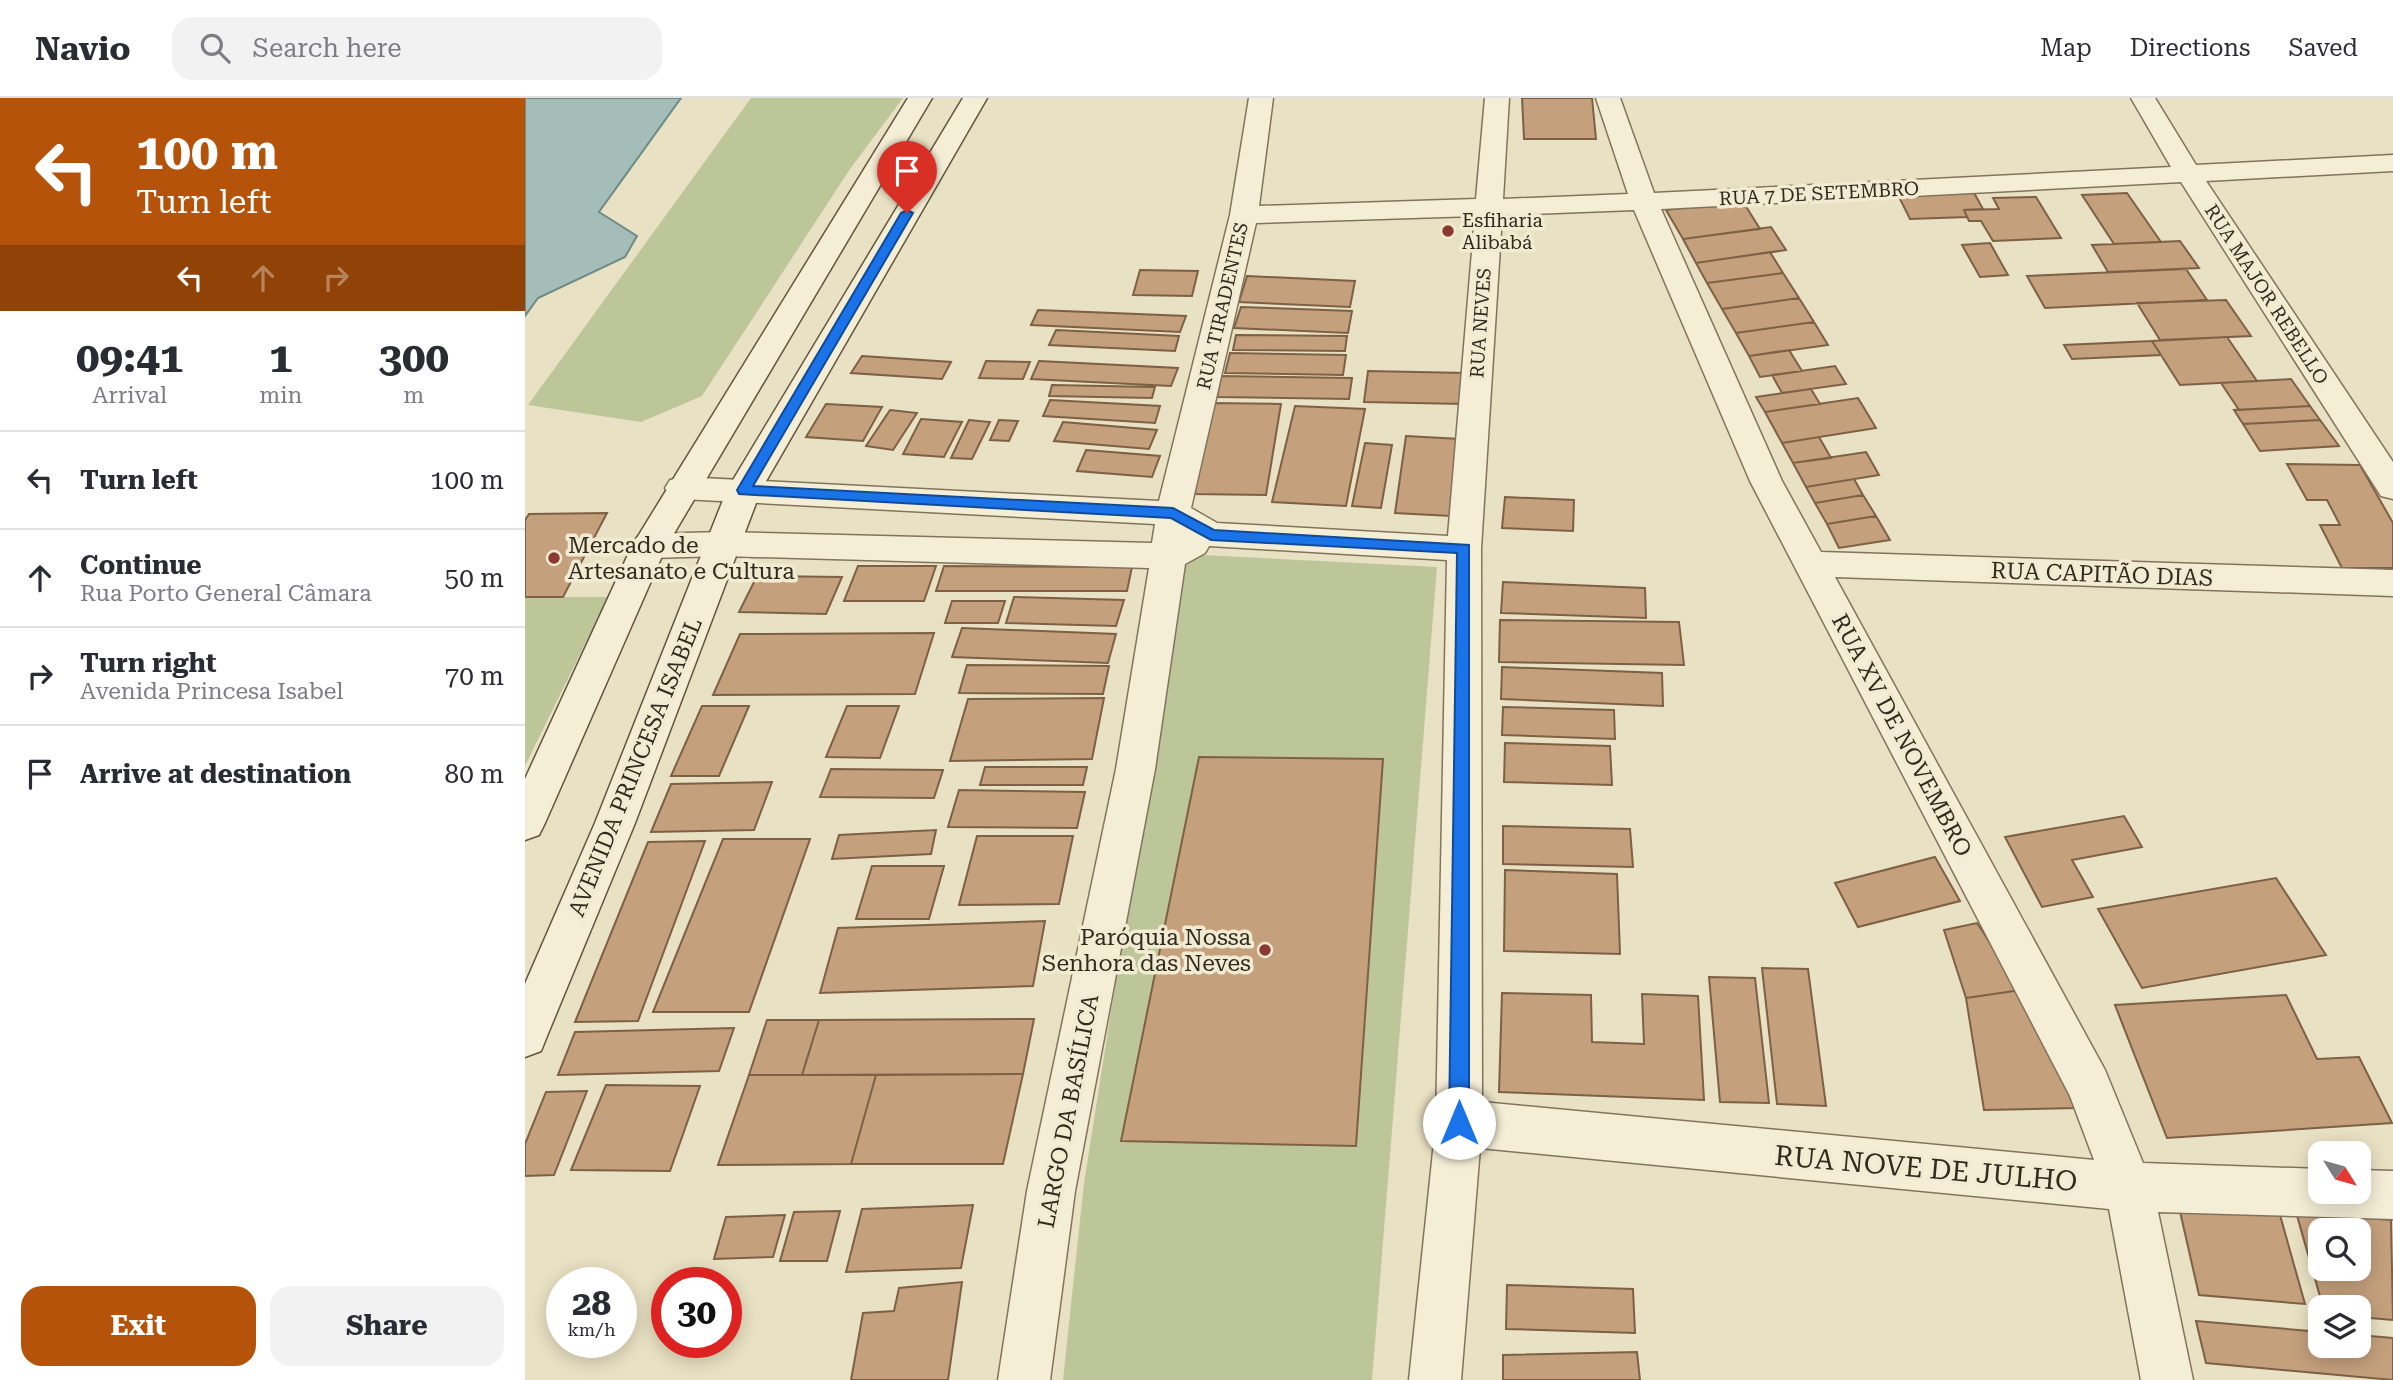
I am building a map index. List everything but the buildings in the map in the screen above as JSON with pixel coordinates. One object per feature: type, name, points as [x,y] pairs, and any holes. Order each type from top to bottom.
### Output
[{"type":"street","points":[[525,823],[649,546],[920,98]]},
{"type":"street","name":"AVENIDA PRINCESA ISABEL","points":[[525,1036],[615,823],[744,490],[975,98]]},
{"type":"street","name":"RUA TIRADENTES","points":[[1173,513],[1244,215],[1261,98]]},
{"type":"street","name":"RUA NEVES","points":[[1464,549],[1497,98]]},
{"type":"street","name":"RUA XV DE NOVEMBRO","points":[[1608,98],[1644,202],[1766,481],[2089,1086],[2129,1187],[2167,1380]]},
{"type":"street","name":"RUA MAJOR REBELLO","points":[[2143,98],[2188,173],[2393,488]]},
{"type":"street","name":"RUA 7 DE SETEMBRO","points":[[1244,215],[1644,202],[2393,163]]},
{"type":"street","points":[[682,488],[1173,513],[1211,535],[1464,549],[1459,1123],[1435,1380]]},
{"type":"street","name":"LARGO DA BASÍLICA","points":[[1024,1380],[1050,1192],[1153,676],[1171,556],[1173,513]]},
{"type":"street","points":[[649,546],[722,544],[1171,556],[1211,535]]},
{"type":"street","name":"RUA CAPITÃO DIAS","points":[[1810,564],[2393,583]]},
{"type":"street","name":"RUA NOVE DE JULHO","points":[[1459,1123],[2129,1187],[2393,1195]]},
{"type":"green space","points":[[751,98],[903,98],[850,169],[702,396],[641,422],[528,405]]},
{"type":"green space","points":[[1183,554],[1437,567],[1372,1380],[1063,1380],[1084,1183]]},
{"type":"green space","points":[[525,597],[608,597],[525,766]]},
{"type":"water","points":[[525,98],[681,98],[599,212],[637,236],[625,257],[538,298],[525,316]]},
{"type":"place","name":"Esfiharia Alibabá","points":[[1448,231]]},
{"type":"place","name":"Mercado de Artesanato e Cultura","points":[[554,558]]},
{"type":"place","name":"Paróquia Nossa Senhora das Neves","points":[[1265,950]]},
{"type":"route","points":[[907,213],[744,490],[1173,513],[1211,535],[1464,549],[1459,1123]]}]
